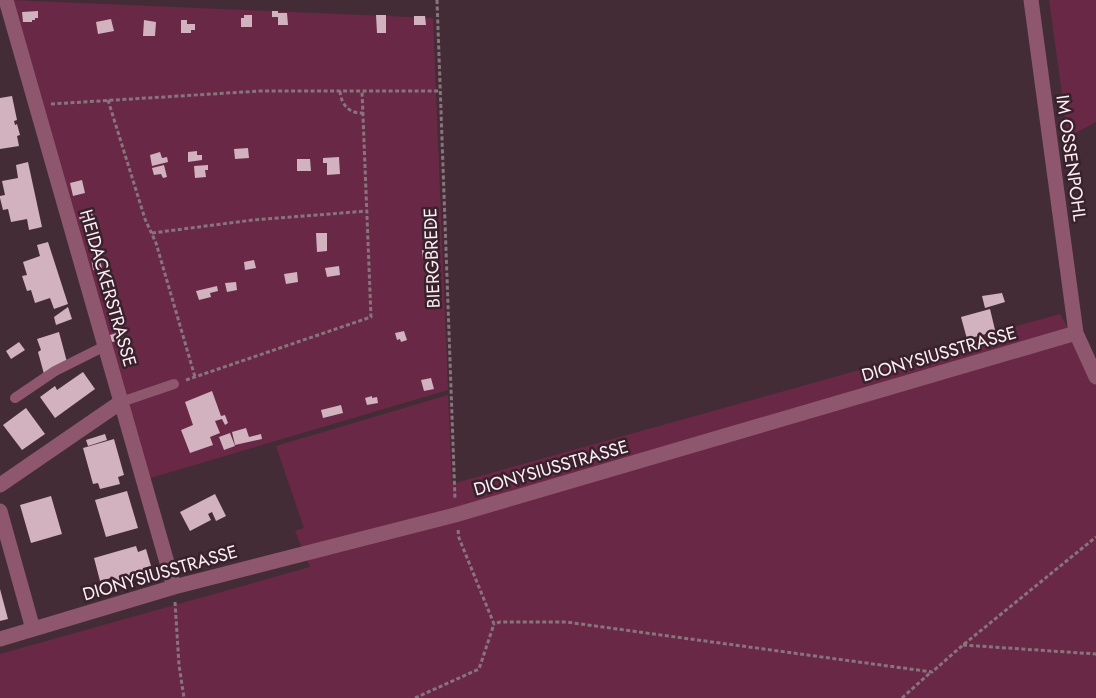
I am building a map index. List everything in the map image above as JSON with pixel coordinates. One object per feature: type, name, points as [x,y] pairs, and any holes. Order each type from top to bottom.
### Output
[{"type":"street","name":"HEIDACKERSTRASSE","points":[[6,0],[174,587]]},
{"type":"street","name":"IM OSSENPOHL","points":[[1032,0],[1076,333],[1096,377]]},
{"type":"street","name":"DIONYSIUSSTRASSE","points":[[0,639],[174,587],[455,515],[1076,333]]},
{"type":"street","points":[[0,485],[121,402]]},
{"type":"street","points":[[0,511],[33,629]]},
{"type":"lane","points":[[15,398],[55,371],[105,346]]},
{"type":"lane","points":[[121,402],[174,384]]},
{"type":"path","name":"BIERGBREDE","points":[[437,0],[455,515],[459,538],[494,624]]},
{"type":"path","points":[[36,104],[260,91],[440,91]]},
{"type":"path","points":[[340,91],[341,99],[346,108],[357,114],[364,113]]},
{"type":"path","points":[[174,384],[371,317],[362,91]]},
{"type":"path","points":[[108,100],[145,220],[156,243],[195,377]]},
{"type":"path","points":[[152,233],[253,220],[367,211]]},
{"type":"path","points":[[902,698],[962,645],[1096,537]]},
{"type":"path","points":[[174,587],[176,635],[184,698]]},
{"type":"path","points":[[415,698],[479,669],[494,624],[500,622],[566,622],[932,672]]},
{"type":"path","points":[[962,645],[1096,654]]},
{"type":"shaded area","points":[[10,0],[433,18],[448,390],[147,479]]},
{"type":"shaded area","points":[[1049,0],[1096,0],[1096,122],[1068,137]]},
{"type":"shaded area","points":[[1060,314],[1096,378],[1096,698],[0,698],[0,654],[310,567],[295,531],[304,528],[276,446],[448,395],[452,484]]},
{"type":"building","points":[[38,11],[38,18],[32,20],[32,22],[23,22],[22,12]]},
{"type":"building","points":[[272,11],[287,13],[288,25],[278,25],[278,17],[272,17]]},
{"type":"building","points":[[244,15],[252,15],[252,27],[241,27],[241,18],[244,18]]},
{"type":"building","points":[[376,15],[386,15],[386,33],[377,33]]},
{"type":"building","points":[[414,16],[425,16],[426,25],[414,25]]},
{"type":"building","points":[[111,19],[114,31],[98,34],[96,22]]},
{"type":"building","points":[[144,20],[156,22],[155,36],[143,36]]},
{"type":"building","points":[[181,20],[187,20],[187,24],[195,24],[195,30],[191,30],[191,33],[181,33]]},
{"type":"building","points":[[12,96],[17,120],[14,121],[15,125],[17,124],[20,135],[17,136],[19,146],[0,149],[0,98]]},
{"type":"building","points":[[248,148],[249,158],[235,159],[234,149]]},
{"type":"building","points":[[197,151],[197,155],[202,155],[202,160],[188,162],[188,152]]},
{"type":"building","points":[[160,152],[162,158],[167,157],[168,162],[152,166],[150,155]]},
{"type":"building","points":[[339,157],[340,174],[327,175],[327,163],[323,163],[323,158]]},
{"type":"building","points":[[297,159],[310,159],[311,171],[297,171]]},
{"type":"building","points":[[28,162],[42,227],[29,230],[27,219],[11,222],[8,209],[3,210],[0,198],[0,196],[5,195],[2,181],[18,178],[16,165]]},
{"type":"building","points":[[164,165],[167,177],[163,178],[161,174],[154,175],[152,168]]},
{"type":"building","points":[[208,165],[208,170],[205,170],[206,177],[195,178],[194,166]]},
{"type":"building","points":[[82,180],[85,193],[73,196],[70,183]]},
{"type":"building","points":[[92,213],[96,227],[83,230],[79,217]]},
{"type":"building","points":[[434,213],[434,233],[429,233],[429,227],[426,227],[426,214]]},
{"type":"building","points":[[316,233],[327,233],[327,251],[317,252]]},
{"type":"building","points":[[48,242],[68,304],[54,309],[50,298],[35,303],[31,290],[27,291],[22,276],[27,275],[23,262],[40,256],[37,245]]},
{"type":"building","points":[[422,250],[436,250],[436,255],[432,255],[432,259],[423,259]]},
{"type":"building","points":[[98,254],[102,268],[93,270],[91,257]]},
{"type":"building","points":[[254,260],[256,268],[245,270],[244,262]]},
{"type":"building","points":[[339,266],[340,275],[327,277],[325,268]]},
{"type":"building","points":[[297,272],[298,282],[286,284],[284,274]]},
{"type":"building","points":[[236,282],[237,290],[227,292],[225,283]]},
{"type":"building","points":[[217,286],[218,291],[210,293],[211,297],[199,300],[196,291]]},
{"type":"building","points":[[1002,293],[1005,302],[985,308],[982,296]]},
{"type":"building","points":[[68,307],[72,319],[56,325],[54,317]]},
{"type":"building","points":[[990,309],[996,334],[987,336],[986,334],[967,339],[961,317]]},
{"type":"building","points":[[123,331],[125,339],[112,342],[110,335]]},
{"type":"building","points":[[404,331],[407,340],[401,342],[400,339],[397,340],[395,333]]},
{"type":"building","points":[[59,332],[67,362],[44,374],[38,352],[41,350],[37,339]]},
{"type":"building","points":[[19,342],[25,350],[11,359],[6,351]]},
{"type":"building","points":[[83,372],[95,389],[55,418],[40,397],[55,386],[57,390]]},
{"type":"building","points":[[431,378],[434,389],[424,391],[421,380]]},
{"type":"building","points":[[212,391],[221,416],[225,415],[228,423],[225,425],[222,419],[215,421],[220,433],[210,437],[213,445],[190,453],[181,430],[193,425],[185,402]]},
{"type":"building","points":[[372,396],[372,398],[377,397],[378,403],[367,405],[365,398]]},
{"type":"building","points":[[341,405],[343,413],[323,418],[321,410]]},
{"type":"building","points":[[26,408],[45,434],[22,450],[3,425]]},
{"type":"building","points":[[246,428],[249,437],[261,434],[262,439],[235,445],[232,432]]},
{"type":"building","points":[[230,433],[235,446],[224,450],[219,437]]},
{"type":"building","points":[[105,434],[107,440],[88,446],[86,440]]},
{"type":"building","points":[[114,439],[124,475],[118,477],[120,484],[100,489],[98,483],[93,484],[83,448]]},
{"type":"building","points":[[127,491],[138,528],[106,537],[95,500]]},
{"type":"building","points":[[215,494],[226,516],[216,521],[212,512],[208,514],[211,520],[190,531],[180,512]]},
{"type":"building","points":[[51,496],[62,534],[31,543],[20,505]]},
{"type":"building","points":[[136,546],[138,552],[146,549],[151,566],[143,568],[143,571],[134,574],[135,580],[113,586],[111,578],[100,581],[94,558]]},
{"type":"building","points":[[0,589],[8,619],[0,621]]}]
